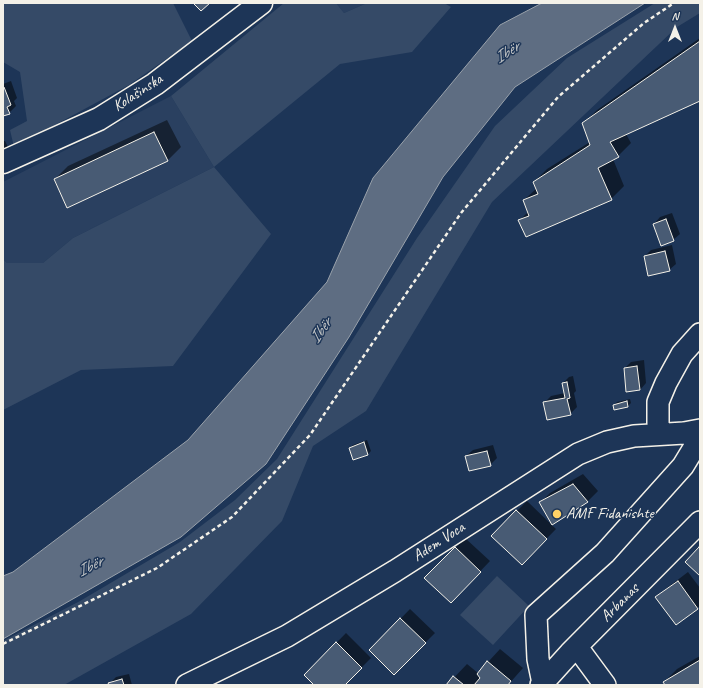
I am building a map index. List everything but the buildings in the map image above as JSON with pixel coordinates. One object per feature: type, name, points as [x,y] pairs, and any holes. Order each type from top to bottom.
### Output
[{"type":"main road","name":"Kolašinska","points":[[3,162],[105,115],[155,84],[261,3]]},
{"type":"street","points":[[660,434],[658,424],[658,402],[666,383],[682,354],[700,334]]},
{"type":"street","name":"Adem Voca","points":[[196,683],[300,628],[394,571],[578,454],[607,442],[634,436],[684,433],[700,430]]},
{"type":"street","points":[[542,684],[538,659],[536,615],[605,553],[683,466],[700,438]]},
{"type":"street","name":"Arbanas","points":[[542,684],[570,653],[700,522]]},
{"type":"street","points":[[577,647],[606,685]]},
{"type":"path","points":[[3,644],[157,568],[232,517],[310,435],[461,214],[558,97],[644,23],[674,3]]},
{"type":"shaded area","points":[[3,3],[173,3],[192,41],[129,85],[14,147],[10,130],[27,121],[20,72],[3,62]]},
{"type":"shaded area","points":[[284,3],[336,3],[344,13],[367,3],[444,3],[451,7],[412,52],[340,64],[214,167],[171,96]]},
{"type":"shaded area","points":[[336,3],[367,3],[344,13]]},
{"type":"shaded area","points":[[655,3],[700,3],[700,13],[677,27],[492,202],[366,411],[313,446],[282,521],[191,614],[64,685],[3,685],[3,641],[80,601],[180,542],[235,500],[277,459],[417,238],[495,126],[567,58]]},
{"type":"shaded area","points":[[171,96],[214,167],[73,238],[43,263],[7,263],[3,259],[3,182]]},
{"type":"shaded area","points":[[214,167],[271,234],[173,366],[81,370],[3,410],[3,259],[7,263],[43,263],[73,238]]},
{"type":"shaded area","points":[[497,576],[529,606],[493,645],[460,615]]},
{"type":"water","name":"Ibër","points":[[542,3],[645,3],[515,87],[443,177],[349,337],[266,464],[181,537],[3,639],[3,576],[13,572],[188,440],[327,282],[373,178],[500,25]]},
{"type":"place","name":"AMF Fidanishte","points":[[557,514]]}]
